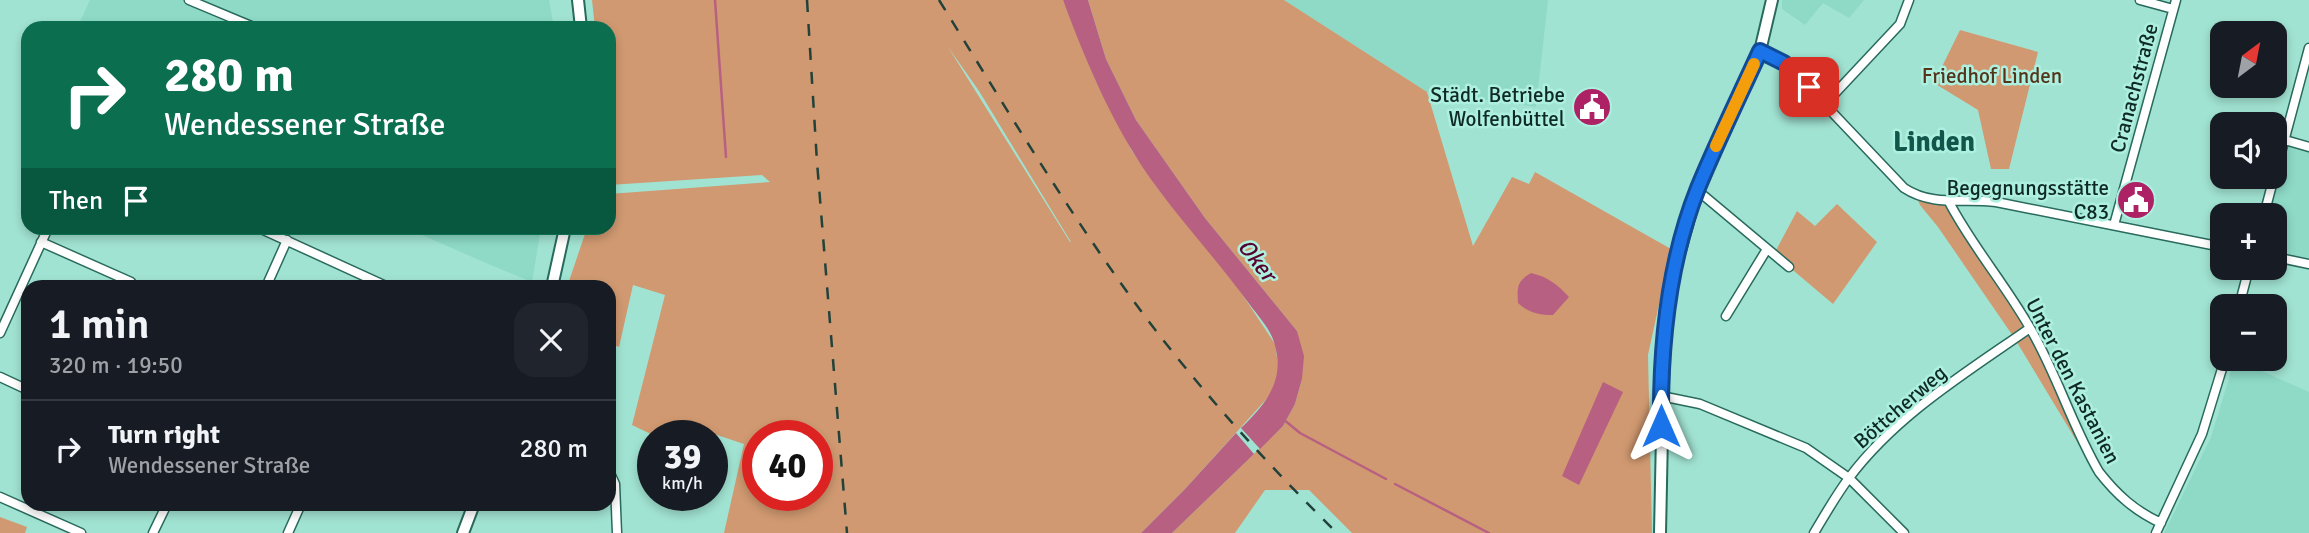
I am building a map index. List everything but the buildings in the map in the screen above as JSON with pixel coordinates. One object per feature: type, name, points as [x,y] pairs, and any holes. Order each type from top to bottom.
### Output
[{"type":"street","points":[[578,0],[580,21]]},
{"type":"street","points":[[1660,533],[1664,336],[1673,276],[1697,190],[1760,51],[1772,0]]},
{"type":"street","points":[[1825,104],[1900,24],[1909,0]]},
{"type":"street","points":[[2140,0],[2175,5]]},
{"type":"street","points":[[192,1],[239,21]]},
{"type":"street","name":"Cranachstraße","points":[[2114,225],[2175,5]]},
{"type":"street","points":[[2287,132],[2309,48]]},
{"type":"street","points":[[1760,51],[1784,63],[1904,188],[1916,196],[1949,202],[1996,202],[2210,245]]},
{"type":"street","points":[[2287,141],[2309,147]]},
{"type":"street","points":[[1697,190],[1789,267]]},
{"type":"street","name":"Unter den Kastanien","points":[[1949,202],[1963,230],[1994,271],[2030,328],[2099,472],[2114,492],[2141,514],[2161,523]]},
{"type":"street","points":[[24,280],[44,235]]},
{"type":"street","points":[[275,235],[372,280]]},
{"type":"street","points":[[553,280],[563,235]]},
{"type":"street","points":[[269,280],[287,240]]},
{"type":"street","points":[[41,242],[126,280]]},
{"type":"street","points":[[1726,316],[1767,249]]},
{"type":"street","points":[[2287,259],[2309,264]]},
{"type":"street","points":[[0,332],[21,286]]},
{"type":"street","name":"Böttcherweg","points":[[1814,533],[1849,478],[1899,426],[1945,387],[2030,328]]},
{"type":"street","points":[[2156,533],[2202,434],[2221,371]]},
{"type":"street","points":[[0,377],[21,387]]},
{"type":"street","points":[[1661,396],[1700,404],[1806,448],[1849,478],[1904,533]]},
{"type":"street","points":[[0,497],[21,506]]},
{"type":"street","points":[[616,508],[617,533]]},
{"type":"street","points":[[32,511],[81,533]]},
{"type":"street","points":[[153,533],[164,511]]},
{"type":"street","points":[[292,532],[299,511]]},
{"type":"street","points":[[463,533],[471,511]]},
{"type":"shaded area","points":[[90,0],[549,0],[553,21],[80,21]]},
{"type":"shaded area","points":[[1063,0],[1088,0],[1106,59],[1136,120],[1205,218],[1297,331],[1304,356],[1302,379],[1295,404],[1283,426],[1260,449],[1241,428],[1265,401],[1275,381],[1277,359],[1271,335],[1239,290],[1158,189],[1129,145],[1093,74]]},
{"type":"shaded area","points":[[1284,0],[1548,0],[1536,107],[1427,92]]},
{"type":"shaded area","points":[[1782,0],[1864,0],[1849,18],[1823,3],[1805,25],[1782,9]]},
{"type":"shaded area","points":[[2287,141],[2309,147],[2309,263],[2287,260],[2287,203],[2267,203],[2271,189],[2287,189]]},
{"type":"shaded area","points":[[422,235],[540,235],[532,280]]},
{"type":"shaded area","points":[[1531,273],[1552,282],[1569,297],[1553,315],[1534,313],[1518,303],[1519,285]]},
{"type":"shaded area","points":[[2231,371],[2262,371],[2309,392],[2309,533],[2164,533],[2211,437]]},
{"type":"shaded area","points":[[1603,382],[1623,392],[1579,485],[1562,476]]},
{"type":"shaded area","points":[[1236,433],[1254,454],[1172,533],[1141,533],[1185,489]]},
{"type":"green space","points":[[592,0],[1063,0],[1096,81],[1132,151],[1158,189],[1232,279],[1275,344],[1279,370],[1271,394],[1141,533],[724,533],[742,453],[742,511],[833,511],[833,420],[742,420],[742,443],[728,439],[728,420],[637,420],[637,427],[632,425],[665,295],[633,285],[619,347],[616,346],[616,280],[569,280],[585,235],[616,235],[616,193],[770,182],[762,175],[616,185],[616,21],[594,21]],"holes":[[[948,47],[979,91],[1070,242]]]},
{"type":"green space","points":[[1088,0],[1284,0],[1427,92],[1473,246],[1512,177],[1529,184],[1535,172],[1671,249],[1648,355],[1652,533],[1352,533],[1309,490],[1265,490],[1235,533],[1172,533],[1283,426],[1295,404],[1302,379],[1297,331],[1205,218],[1136,120],[1106,59]]},
{"type":"green space","name":"Friedhof Linden","points":[[1960,30],[2038,52],[2009,169],[1991,169],[1978,110],[1934,83]]},
{"type":"green space","points":[[1916,196],[1949,202],[2030,328],[2089,456],[2079,445],[2015,339]]},
{"type":"green space","points":[[1837,204],[1877,242],[1833,304],[1774,254],[1797,211],[1815,226]]},
{"type":"green space","points":[[0,517],[27,527],[25,533],[0,533]]},
{"type":"waterway","points":[[715,0],[726,157]]},
{"type":"waterway","points":[[1283,419],[1300,433],[1386,479]]},
{"type":"waterway","points":[[1395,484],[1489,533]]},
{"type":"railway","points":[[807,0],[817,162],[847,533]]},
{"type":"railway","points":[[939,0],[1062,197],[1141,311],[1235,426],[1337,533]]},
{"type":"slow traffic","points":[[1716,146],[1754,64]]},
{"type":"place","name":"Städt. Betriebe Wolfenbüttel","points":[[1592,107]]},
{"type":"place","name":"Begegnungsstätte C83","points":[[2136,200]]},
{"type":"district","name":"Linden","points":[[1934,142]]},
{"type":"route","points":[[1661,426],[1664,336],[1673,276],[1697,190],[1720,137],[1760,51],[1784,63],[1809,87]]},
{"type":"water label","name":"Oker","points":[[1257,260]]}]
